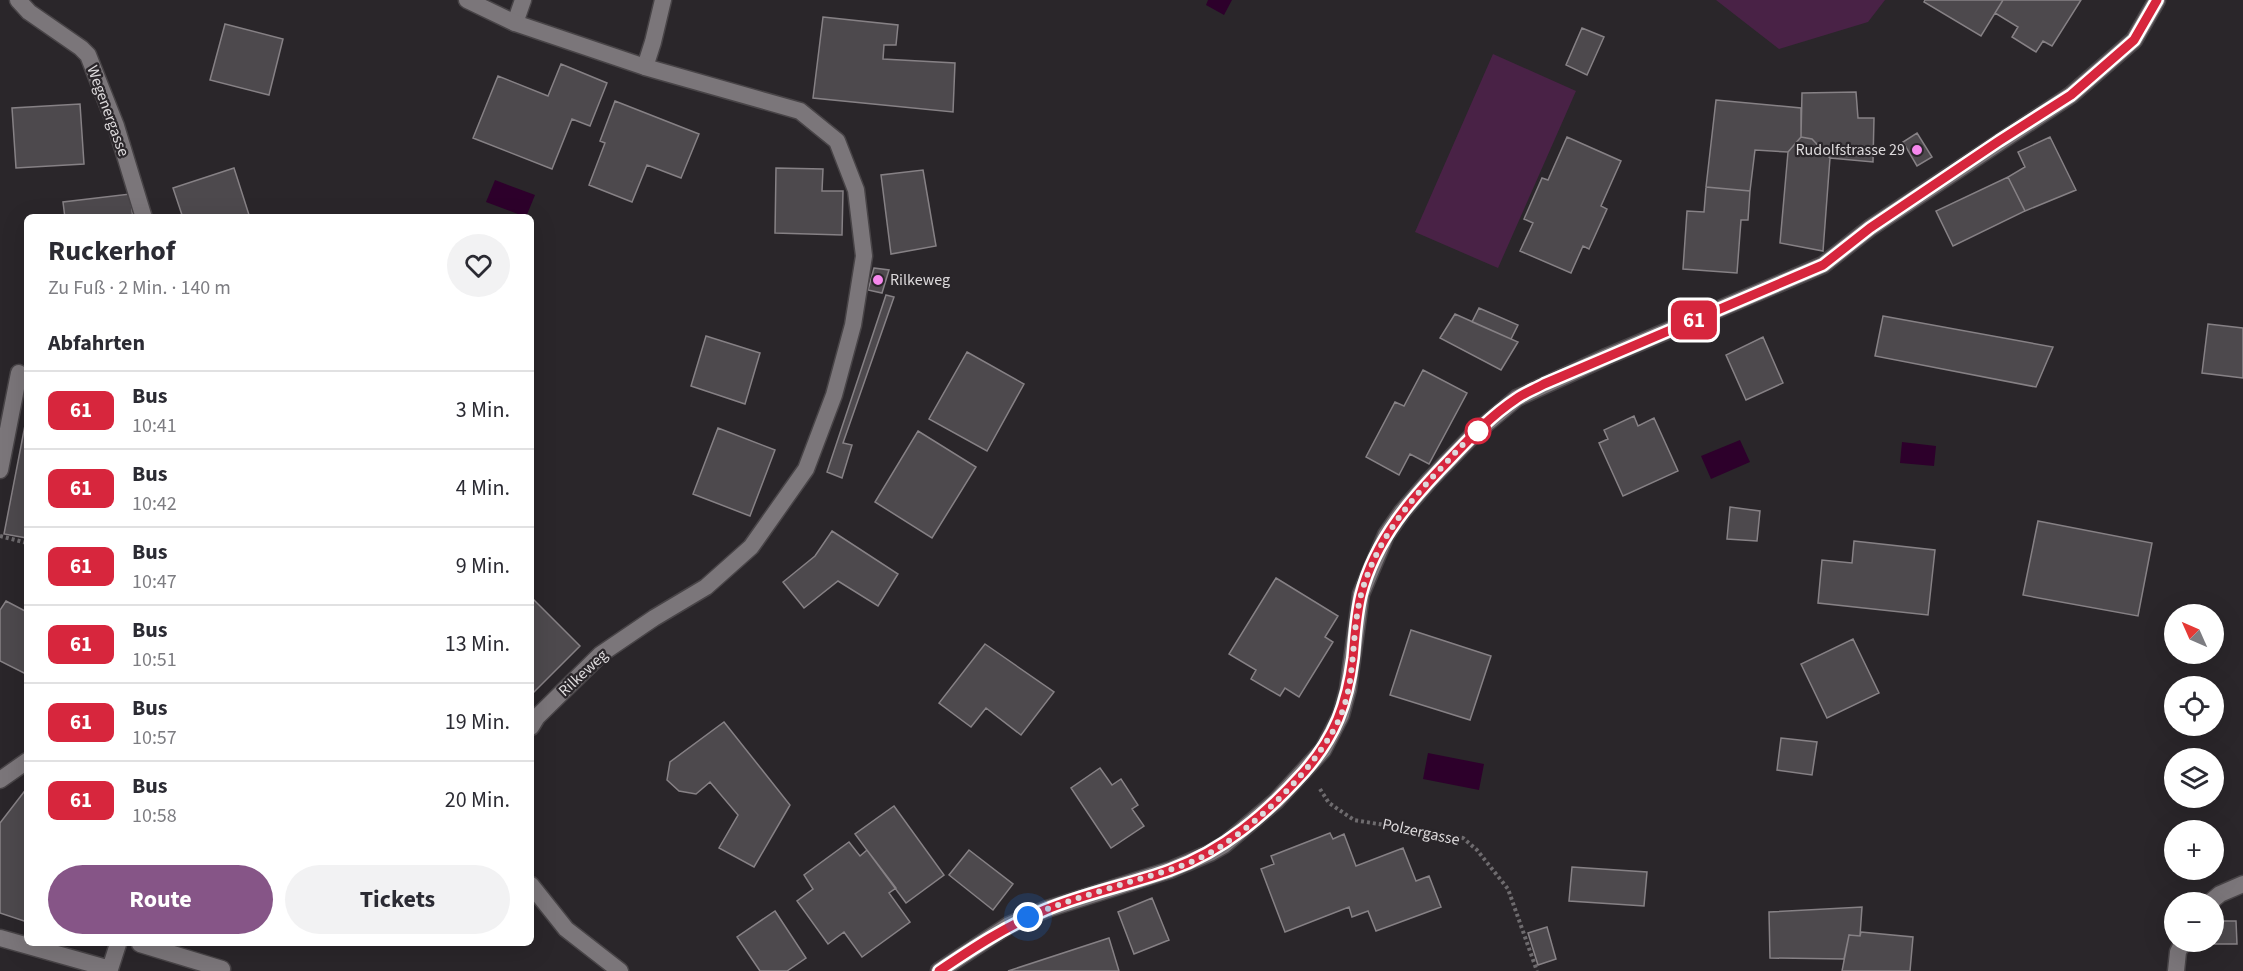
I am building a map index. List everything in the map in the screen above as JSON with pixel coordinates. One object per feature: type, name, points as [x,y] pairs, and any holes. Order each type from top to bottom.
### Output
[{"type":"street","name":"Wegenergasse","points":[[18,0],[29,12],[88,55],[116,126],[143,214]]},
{"type":"street","name":"Rilkeweg","points":[[467,0],[515,23],[645,67],[800,111],[837,141],[856,190],[864,256],[853,325],[834,395],[806,469],[751,548],[706,587],[654,618],[601,654],[534,722]]},
{"type":"street","points":[[515,23],[523,0]]},
{"type":"street","points":[[645,67],[663,0]]},
{"type":"street","points":[[939,971],[1009,925],[1047,909],[1170,870],[1210,853],[1276,801],[1323,750],[1341,715],[1348,689],[1361,594],[1386,535],[1402,512],[1429,481],[1475,433],[1517,398],[1606,357],[1823,265],[1870,228],[2071,95],[2134,40],[2157,0]]},
{"type":"street","points":[[0,470],[19,373]]},
{"type":"street","points":[[0,780],[24,763]]},
{"type":"street","points":[[2224,892],[2243,884]]},
{"type":"street","points":[[534,889],[566,929],[620,971]]},
{"type":"street","points":[[0,938],[24,945]]},
{"type":"street","points":[[28,946],[110,969],[117,946]]},
{"type":"street","points":[[147,946],[222,969]]},
{"type":"street","points":[[2176,971],[2178,952]]},
{"type":"path","points":[[0,536],[24,542]]},
{"type":"path","name":"Polzergasse","points":[[1314,781],[1329,803],[1354,820],[1463,838],[1477,850],[1508,889],[1537,971]]},
{"type":"shaded area","points":[[1208,0],[1232,0],[1224,15],[1206,5]]},
{"type":"shaded area","points":[[1716,0],[1885,0],[1868,22],[1779,49]]},
{"type":"shaded area","points":[[1493,54],[1576,91],[1498,268],[1415,232]]},
{"type":"shaded area","points":[[495,180],[535,195],[527,214],[518,214],[486,202]]},
{"type":"shaded area","points":[[1740,440],[1750,462],[1711,479],[1701,456]]},
{"type":"shaded area","points":[[1902,442],[1936,446],[1934,466],[1900,463]]},
{"type":"shaded area","points":[[1428,753],[1484,764],[1479,790],[1423,779]]},
{"type":"building","points":[[1925,0],[2003,0],[1981,36],[1924,2]]},
{"type":"building","points":[[2003,0],[2081,0],[2052,46],[2043,41],[2036,52],[2012,37],[2018,27],[1995,13]]},
{"type":"building","points":[[823,17],[898,25],[896,45],[884,45],[883,59],[955,63],[953,112],[813,98]]},
{"type":"building","points":[[225,24],[283,39],[269,95],[210,80]]},
{"type":"building","points":[[1582,28],[1604,37],[1587,75],[1566,65]]},
{"type":"building","points":[[561,64],[607,83],[590,126],[572,119],[552,169],[473,138],[498,76],[548,96]]},
{"type":"building","points":[[1856,92],[1858,118],[1874,118],[1873,162],[1830,158],[1812,139],[1801,137],[1802,93]]},
{"type":"building","points":[[1716,100],[1801,108],[1801,137],[1788,152],[1755,150],[1750,191],[1706,187]]},
{"type":"building","points":[[615,101],[699,134],[681,178],[647,165],[632,202],[589,185],[605,143],[600,141]]},
{"type":"building","points":[[80,104],[84,164],[16,168],[12,108]]},
{"type":"building","name":"Rudolfstrasse 29","points":[[1917,133],[1932,157],[1917,166],[1903,142]]},
{"type":"building","points":[[1567,137],[1621,161],[1601,206],[1607,209],[1589,249],[1583,246],[1571,273],[1520,251],[1533,223],[1524,219],[1542,178],[1548,180]]},
{"type":"building","points":[[1801,137],[1812,139],[1830,158],[1823,251],[1780,243],[1788,152]]},
{"type":"building","points":[[2050,137],[2076,190],[2025,211],[2008,177],[2025,167],[2018,152]]},
{"type":"building","points":[[234,168],[249,214],[182,214],[173,188]]},
{"type":"building","points":[[776,168],[823,169],[822,191],[843,191],[842,235],[775,233]]},
{"type":"building","points":[[923,170],[936,246],[891,254],[881,175]]},
{"type":"building","points":[[2008,177],[2025,211],[1953,246],[1936,211]]},
{"type":"building","points":[[1706,187],[1750,191],[1748,220],[1741,220],[1737,273],[1683,269],[1687,211],[1704,212]]},
{"type":"building","points":[[130,194],[132,214],[64,214],[63,202]]},
{"type":"building","name":"Rilkeweg","points":[[874,268],[889,270],[882,293],[868,290]]},
{"type":"building","points":[[886,295],[894,297],[843,443],[852,445],[842,478],[827,472]]},
{"type":"building","points":[[1479,308],[1518,325],[1511,339],[1472,322]]},
{"type":"building","points":[[1455,314],[1518,342],[1501,370],[1440,338]]},
{"type":"building","points":[[1883,316],[2053,347],[2036,387],[1875,356]]},
{"type":"building","points":[[2208,324],[2243,328],[2243,378],[2202,373]]},
{"type":"building","points":[[706,336],[760,353],[745,404],[691,386]]},
{"type":"building","points":[[1763,337],[1783,383],[1746,400],[1726,355]]},
{"type":"building","points":[[967,352],[1024,384],[987,451],[929,419]]},
{"type":"building","points":[[1423,370],[1467,393],[1429,464],[1410,454],[1399,475],[1366,457],[1395,402],[1404,406]]},
{"type":"building","points":[[1634,416],[1638,426],[1654,418],[1678,471],[1623,496],[1599,443],[1608,439],[1604,430]]},
{"type":"building","points":[[718,428],[775,450],[750,516],[693,494]]},
{"type":"building","points":[[24,431],[24,537],[4,534]]},
{"type":"building","points":[[918,431],[976,467],[932,538],[875,502]]},
{"type":"building","points":[[1730,507],[1760,511],[1757,541],[1727,539]]},
{"type":"building","points":[[2038,521],[2152,543],[2138,616],[2023,595]]},
{"type":"building","points":[[832,531],[898,574],[878,606],[838,581],[804,608],[783,582],[815,556]]},
{"type":"building","points":[[1854,541],[1935,550],[1928,615],[1818,603],[1822,560],[1852,563]]},
{"type":"building","points":[[1276,578],[1338,616],[1325,637],[1333,642],[1299,697],[1285,688],[1280,696],[1251,679],[1256,670],[1229,654]]},
{"type":"building","points":[[534,600],[580,646],[534,692]]},
{"type":"building","points":[[6,601],[24,610],[24,673],[0,661],[0,610]]},
{"type":"building","points":[[1411,630],[1491,656],[1470,720],[1390,695]]},
{"type":"building","points":[[1853,639],[1879,693],[1827,718],[1801,664]]},
{"type":"building","points":[[985,644],[1054,692],[1021,735],[986,708],[971,727],[939,703]]},
{"type":"building","points":[[724,722],[790,805],[754,867],[719,848],[738,815],[710,782],[696,794],[679,791],[667,780],[670,762]]},
{"type":"building","points":[[1781,738],[1817,742],[1812,775],[1777,770]]},
{"type":"building","points":[[1100,768],[1112,785],[1121,779],[1138,805],[1132,809],[1144,826],[1111,848],[1071,788]]},
{"type":"building","points":[[24,792],[24,921],[0,913],[0,823]]},
{"type":"building","points":[[894,806],[944,875],[906,903],[855,834]]},
{"type":"building","points":[[1330,833],[1333,839],[1344,834],[1356,866],[1403,848],[1416,881],[1429,876],[1441,907],[1376,931],[1368,911],[1352,917],[1349,907],[1285,932],[1261,869],[1274,864],[1271,856]]},
{"type":"building","points":[[849,842],[860,856],[867,850],[896,888],[889,893],[910,922],[862,957],[844,932],[828,944],[797,901],[813,889],[804,875]]},
{"type":"building","points":[[969,850],[1013,884],[993,910],[949,875]]},
{"type":"building","points":[[1572,867],[1647,872],[1644,906],[1569,901]]},
{"type":"building","points":[[1152,898],[1169,940],[1134,954],[1118,912]]},
{"type":"building","points":[[1862,907],[1860,936],[1849,935],[1844,959],[1770,958],[1769,912]]},
{"type":"building","points":[[775,911],[806,958],[787,971],[760,971],[737,937]]},
{"type":"building","points":[[2224,921],[2236,921],[2237,944],[2224,944]]},
{"type":"building","points":[[1547,927],[1556,959],[1538,965],[1528,933]]},
{"type":"building","points":[[1861,932],[1913,937],[1910,971],[1842,971],[1849,935],[1860,936]]},
{"type":"building","points":[[1109,938],[1119,971],[1008,971]]},
{"type":"bus line","name":"61","points":[[939,971],[1009,925],[1079,897],[1170,870],[1210,853],[1246,827],[1276,801],[1323,750],[1341,715],[1348,689],[1361,594],[1386,535],[1402,512],[1429,481],[1475,433],[1517,398],[1606,357],[1823,265],[1870,228],[2071,95],[2134,40],[2157,0]]},
{"type":"place","name":"Rudolfstrasse 29","points":[[1917,150]]},
{"type":"place","name":"Rilkeweg","points":[[878,280]]},
{"type":"route","points":[[1028,917],[1079,897],[1170,870],[1210,853],[1246,827],[1303,773],[1323,750],[1341,715],[1348,689],[1361,594],[1386,535],[1402,512],[1429,481],[1478,431]]}]
